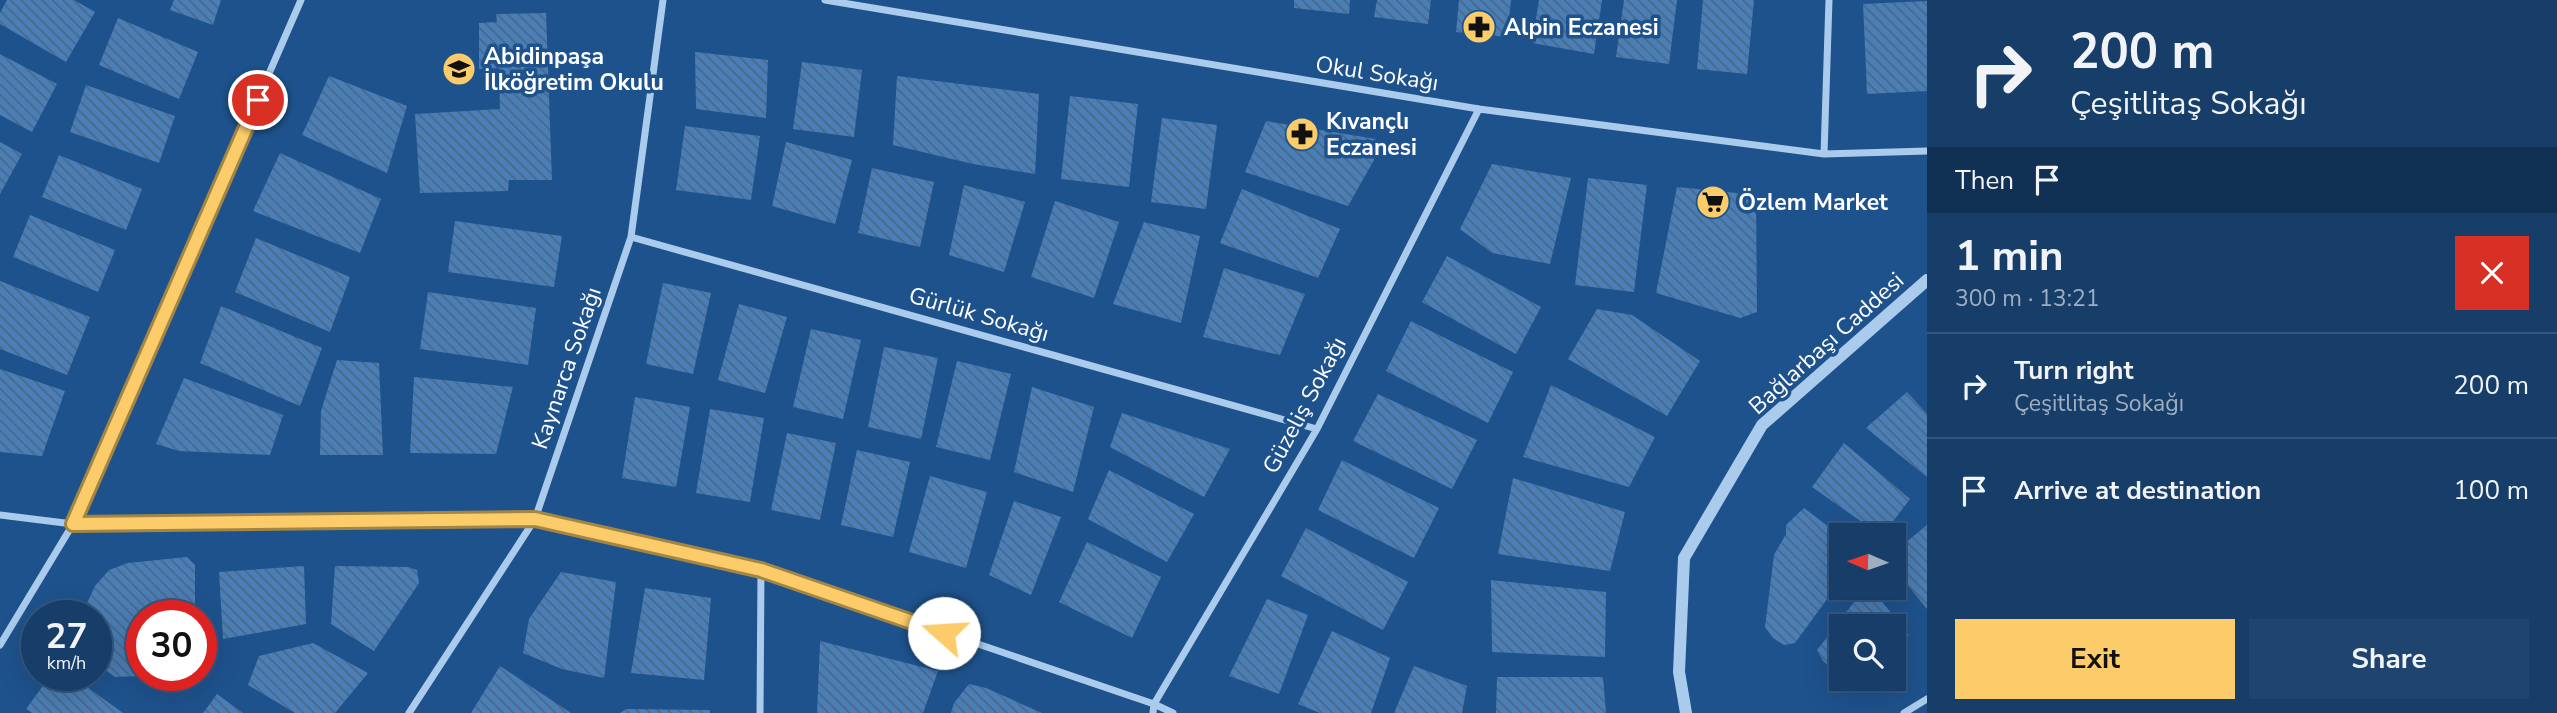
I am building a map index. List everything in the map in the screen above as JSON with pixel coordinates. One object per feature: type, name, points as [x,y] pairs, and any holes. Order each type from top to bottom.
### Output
[{"type":"street","points":[[0,645],[73,524],[301,0]]},
{"type":"street","name":"Kaynarca Sokağı","points":[[409,713],[535,519],[631,237],[663,0]]},
{"type":"street","name":"Okul Sokağı","points":[[824,0],[1479,109],[1824,154],[1927,151]]},
{"type":"street","points":[[1824,154],[1829,0]]},
{"type":"street","name":"Güzeliş Sokağı","points":[[1153,709],[1317,429],[1479,109]]},
{"type":"street","name":"Gürlük Sokağı","points":[[631,237],[1317,429]]},
{"type":"street","name":"Bağlarbaşı Caddesi","points":[[1686,713],[1679,672],[1684,558],[1762,425],[1927,280]]},
{"type":"street","points":[[0,515],[73,524],[535,519],[761,570],[1153,709],[1173,713]]},
{"type":"street","points":[[760,713],[761,570]]},
{"type":"street","points":[[1904,713],[1927,699]]},
{"type":"building","points":[[7,0],[74,0],[95,12],[66,62],[0,24],[0,13]]},
{"type":"building","points":[[174,0],[221,0],[213,25],[170,10]]},
{"type":"building","points":[[1294,0],[1350,0],[1349,14],[1294,8]]},
{"type":"building","points":[[1377,0],[1431,0],[1428,24],[1374,17]]},
{"type":"building","points":[[1459,0],[1511,0],[1507,37],[1456,32]]},
{"type":"building","points":[[1539,0],[1602,0],[1594,54],[1532,43]]},
{"type":"building","points":[[1624,0],[1677,0],[1669,64],[1616,57]]},
{"type":"building","points":[[1703,0],[1754,0],[1747,74],[1697,69]]},
{"type":"building","points":[[1927,1],[1927,91],[1867,94],[1863,4]]},
{"type":"building","points":[[546,13],[552,180],[509,180],[508,191],[420,193],[415,114],[500,109],[499,68],[479,69],[479,23],[497,22],[496,14]]},
{"type":"building","points":[[118,18],[198,52],[179,99],[99,65]]},
{"type":"building","points":[[695,52],[768,60],[766,118],[696,109]]},
{"type":"building","points":[[0,54],[57,84],[32,132],[0,115]]},
{"type":"building","points":[[802,62],[862,70],[854,137],[793,129]]},
{"type":"building","points":[[329,76],[407,106],[387,173],[302,135]]},
{"type":"building","points":[[897,76],[1039,94],[1035,174],[973,164],[893,145]]},
{"type":"building","points":[[86,85],[175,116],[159,163],[70,132]]},
{"type":"building","points":[[1070,96],[1138,104],[1129,187],[1061,179]]},
{"type":"building","points":[[1162,118],[1217,125],[1206,209],[1151,202]]},
{"type":"building","points":[[1266,121],[1376,139],[1374,160],[1348,206],[1245,172]]},
{"type":"building","points":[[685,126],[760,136],[751,200],[676,190]]},
{"type":"building","points":[[0,142],[22,154],[0,194]]},
{"type":"building","points":[[786,142],[852,160],[835,224],[772,206]]},
{"type":"building","points":[[280,153],[381,199],[360,253],[253,211]]},
{"type":"building","points":[[59,155],[142,189],[126,230],[42,197]]},
{"type":"building","points":[[1492,164],[1571,178],[1550,264],[1492,253],[1460,229]]},
{"type":"building","points":[[872,168],[934,182],[920,247],[858,233]]},
{"type":"building","points":[[1588,178],[1647,185],[1634,292],[1575,285]]},
{"type":"building","points":[[964,185],[1025,202],[1004,272],[949,255]]},
{"type":"building","points":[[1677,187],[1756,195],[1757,312],[1740,318],[1656,293]]},
{"type":"building","points":[[1242,189],[1340,229],[1318,278],[1220,243]]},
{"type":"building","points":[[1055,201],[1119,222],[1094,298],[1031,277]]},
{"type":"building","points":[[30,215],[115,250],[98,292],[13,257]]},
{"type":"building","points":[[455,221],[562,236],[554,287],[448,272]]},
{"type":"building","points":[[1144,222],[1200,236],[1181,323],[1113,304]]},
{"type":"building","points":[[256,238],[350,277],[330,332],[235,292]]},
{"type":"building","points":[[1447,256],[1541,307],[1516,354],[1422,302]]},
{"type":"building","points":[[1224,268],[1305,294],[1280,355],[1203,337]]},
{"type":"building","points":[[0,281],[90,317],[67,375],[0,349]]},
{"type":"building","points":[[663,283],[711,293],[693,374],[646,364]]},
{"type":"building","points":[[428,292],[536,308],[528,365],[420,349]]},
{"type":"building","points":[[739,304],[787,317],[765,393],[718,380]]},
{"type":"building","points":[[221,306],[322,348],[300,406],[200,363]]},
{"type":"building","points":[[1597,309],[1632,315],[1700,361],[1667,416],[1568,359]]},
{"type":"building","points":[[1411,321],[1513,372],[1488,423],[1386,371]]},
{"type":"building","points":[[811,329],[861,340],[843,419],[793,407]]},
{"type":"building","points":[[884,347],[938,358],[921,439],[868,427]]},
{"type":"building","points":[[337,360],[379,363],[383,455],[320,455],[321,411]]},
{"type":"building","points":[[957,361],[1011,374],[990,460],[936,447]]},
{"type":"building","points":[[0,369],[65,391],[42,456],[0,452]]},
{"type":"building","points":[[414,377],[513,387],[496,454],[410,453]]},
{"type":"building","points":[[184,378],[283,415],[270,455],[179,451],[156,444]]},
{"type":"building","points":[[1551,385],[1655,437],[1629,487],[1523,457]]},
{"type":"building","points":[[1032,387],[1094,407],[1073,492],[1014,472]]},
{"type":"building","points":[[1907,392],[1927,414],[1927,477],[1866,428]]},
{"type":"building","points":[[1378,394],[1477,440],[1452,489],[1353,441]]},
{"type":"building","points":[[635,397],[690,407],[676,487],[622,478]]},
{"type":"building","points":[[710,409],[764,418],[750,502],[696,493]]},
{"type":"building","points":[[1122,413],[1230,449],[1204,497],[1110,447]]},
{"type":"building","points":[[787,433],[836,443],[820,520],[771,510]]},
{"type":"building","points":[[1844,443],[1910,499],[1892,523],[1863,523],[1812,487]]},
{"type":"building","points":[[857,450],[910,462],[893,537],[841,525]]},
{"type":"building","points":[[1342,460],[1439,508],[1414,558],[1318,510]]},
{"type":"building","points":[[1109,470],[1194,514],[1167,562],[1088,519]]},
{"type":"building","points":[[930,476],[987,492],[966,568],[909,552]]},
{"type":"building","points":[[1513,478],[1625,512],[1610,571],[1498,554]]},
{"type":"building","points":[[1014,501],[1061,517],[1031,595],[989,575]]},
{"type":"building","points":[[1804,508],[1829,527],[1829,596],[1795,643],[1784,645],[1773,638],[1765,627],[1774,555],[1786,534],[1786,525]]},
{"type":"building","points":[[1927,525],[1927,609],[1906,583],[1906,542]]},
{"type":"building","points":[[1306,528],[1408,582],[1383,630],[1281,576]]},
{"type":"building","points":[[1087,542],[1161,577],[1132,638],[1059,602]]},
{"type":"building","points":[[187,557],[195,565],[195,600],[126,600],[126,677],[115,677],[112,675],[112,600],[88,600],[95,586],[109,570],[128,563]]},
{"type":"building","points":[[304,566],[306,624],[223,639],[219,572]]},
{"type":"building","points":[[335,566],[408,567],[417,570],[419,583],[374,651],[331,624]]},
{"type":"building","points":[[561,572],[616,582],[604,678],[562,669],[523,653],[529,619]]},
{"type":"building","points":[[1491,580],[1606,592],[1605,657],[1492,652]]},
{"type":"building","points":[[645,588],[711,598],[704,680],[631,673]]},
{"type":"building","points":[[1267,599],[1308,615],[1279,694],[1229,676]]},
{"type":"building","points":[[1856,600],[1881,600],[1892,614],[1845,614]]},
{"type":"building","points":[[1332,631],[1390,658],[1371,713],[1320,713],[1298,704]]},
{"type":"building","points":[[1829,634],[1829,666],[1823,661],[1817,650]]},
{"type":"building","points":[[820,641],[938,671],[923,713],[817,713]]},
{"type":"building","points":[[313,643],[368,673],[335,713],[295,713],[248,685],[259,656]]},
{"type":"building","points":[[500,666],[571,713],[471,713]]},
{"type":"building","points":[[1414,666],[1467,686],[1462,713],[1394,713]]},
{"type":"building","points":[[1497,677],[1603,677],[1606,713],[1496,713]]},
{"type":"building","points":[[969,684],[986,688],[1042,713],[951,713],[954,703]]},
{"type":"building","points":[[39,691],[93,691],[123,713],[32,713],[26,709]]},
{"type":"building","points":[[217,694],[243,713],[203,713]]},
{"type":"building","points":[[626,709],[710,710],[710,713],[620,713]]},
{"type":"place","name":"Alpin Eczanesi","points":[[1479,27]]},
{"type":"place","name":"Abidinpaşa İlköğretim Okulu","points":[[459,69]]},
{"type":"place","name":"Kıvançlı Eczanesi","points":[[1302,134]]},
{"type":"place","name":"Özlem Market","points":[[1713,202]]},
{"type":"route","points":[[258,100],[73,524],[535,519],[761,570],[944,633]]}]
